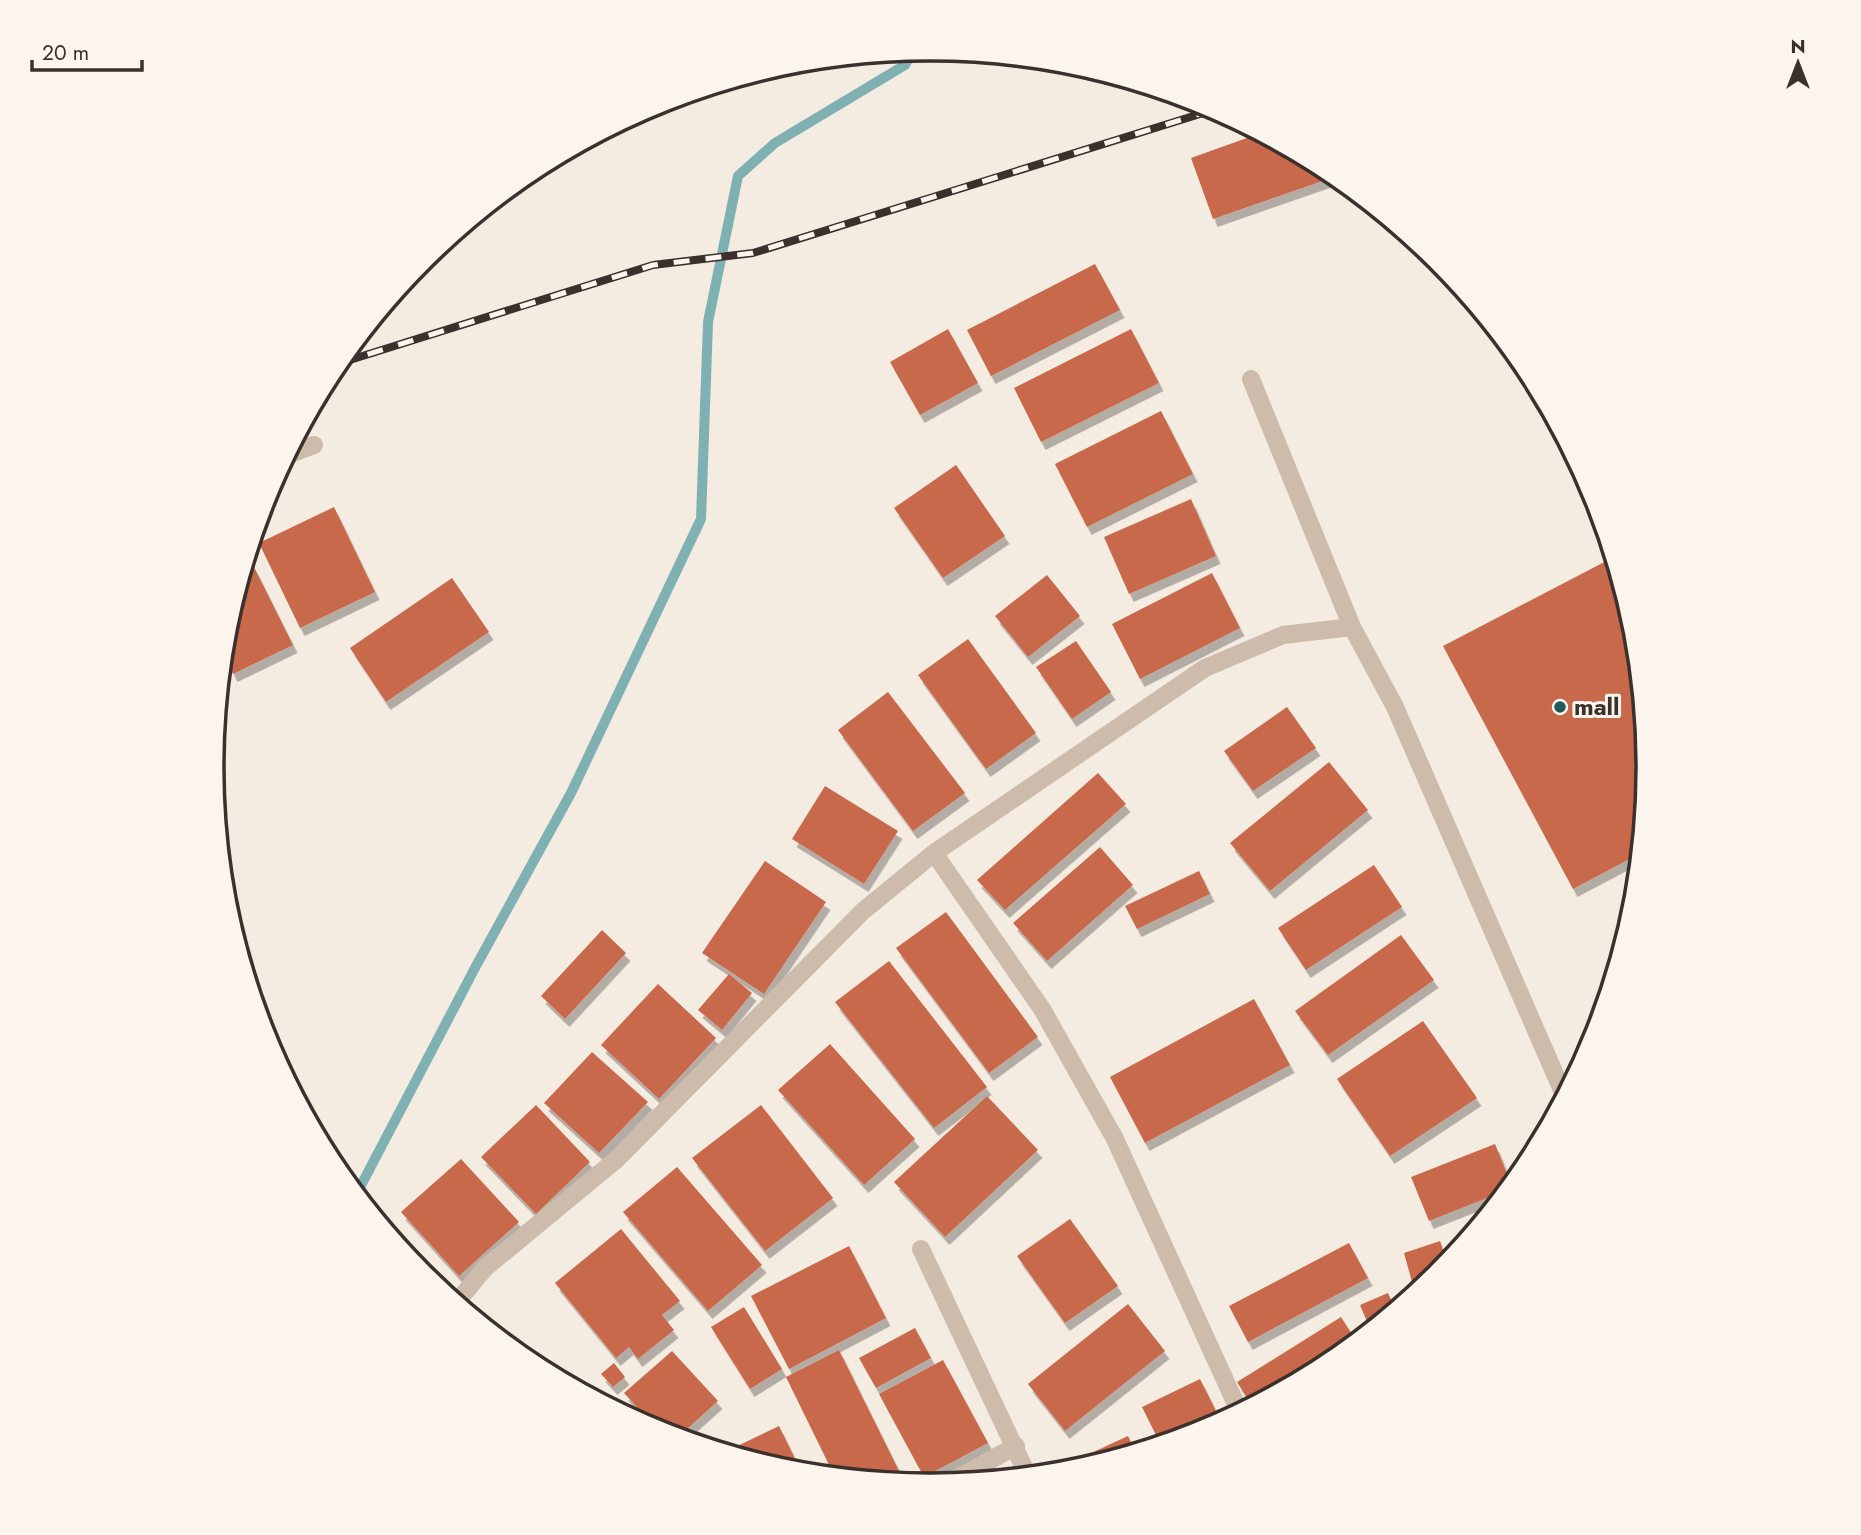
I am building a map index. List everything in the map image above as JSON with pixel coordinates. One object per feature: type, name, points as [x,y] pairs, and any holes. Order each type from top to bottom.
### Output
[{"type":"street","points":[[1251,379],[1352,627],[1395,707],[1560,1087]]},
{"type":"street","points":[[299,450],[314,445]]},
{"type":"street","points":[[462,1295],[485,1268],[617,1159],[863,911],[934,853],[1205,668],[1283,635],[1352,627]]},
{"type":"street","points":[[934,853],[1042,1009],[1115,1139],[1236,1404]]},
{"type":"street","points":[[921,1249],[1025,1468]]},
{"type":"street","points":[[968,1472],[1016,1446]]},
{"type":"building","points":[[1249,137],[1324,181],[1213,219],[1191,158]]},
{"type":"building","points":[[1095,264],[1120,310],[991,376],[967,330]]},
{"type":"building","points":[[948,329],[978,383],[920,415],[890,362]]},
{"type":"building","points":[[1131,329],[1159,383],[1041,442],[1014,388]]},
{"type":"building","points":[[1161,411],[1193,474],[1087,527],[1055,464]]},
{"type":"building","points":[[956,465],[1005,536],[943,578],[894,508]]},
{"type":"building","points":[[1191,499],[1216,556],[1129,594],[1104,537]]},
{"type":"building","points":[[334,507],[375,592],[300,628],[260,546],[261,542]]},
{"type":"building","name":"mall","points":[[1606,561],[1623,630],[1635,721],[1637,768],[1631,858],[1573,889],[1443,646]]},
{"type":"building","points":[[254,567],[293,645],[233,674],[231,670],[238,630]]},
{"type":"building","points":[[1212,573],[1240,628],[1140,679],[1112,624]]},
{"type":"building","points":[[1047,575],[1080,616],[1028,657],[995,616]]},
{"type":"building","points":[[452,578],[489,632],[386,702],[350,648]]},
{"type":"building","points":[[968,639],[1036,733],[986,769],[918,675]]},
{"type":"building","points":[[1076,641],[1111,692],[1072,719],[1036,667]]},
{"type":"building","points":[[888,692],[965,793],[913,831],[838,730]]},
{"type":"building","points":[[1287,707],[1316,748],[1253,791],[1224,751]]},
{"type":"building","points":[[1329,762],[1368,810],[1270,891],[1230,843]]},
{"type":"building","points":[[1098,773],[1126,804],[1005,910],[977,880]]},
{"type":"building","points":[[825,786],[898,831],[864,884],[792,839]]},
{"type":"building","points":[[1100,847],[1133,885],[1047,961],[1013,923]]},
{"type":"building","points":[[765,861],[826,902],[764,994],[702,953]]},
{"type":"building","points":[[1374,865],[1402,907],[1306,970],[1278,928]]},
{"type":"building","points":[[1199,871],[1210,894],[1137,929],[1125,906]]},
{"type":"building","points":[[946,912],[1038,1037],[989,1073],[896,948]]},
{"type":"building","points":[[602,930],[626,953],[565,1019],[541,996]]},
{"type":"building","points":[[1401,935],[1434,980],[1328,1055],[1295,1011]]},
{"type":"building","points":[[889,961],[987,1087],[934,1128],[835,1002]]},
{"type":"building","points":[[729,974],[752,993],[722,1030],[698,1010]]},
{"type":"building","points":[[658,984],[716,1038],[659,1099],[601,1045]]},
{"type":"building","points":[[1254,999],[1290,1065],[1145,1143],[1110,1077]]},
{"type":"building","points":[[1423,1021],[1477,1098],[1390,1156],[1337,1079]]},
{"type":"building","points":[[830,1044],[915,1139],[864,1185],[778,1090]]},
{"type":"building","points":[[592,1052],[648,1102],[599,1153],[544,1103]]},
{"type":"building","points":[[987,1096],[1038,1150],[945,1237],[894,1182]]},
{"type":"building","points":[[536,1105],[590,1162],[536,1214],[481,1157]]},
{"type":"building","points":[[761,1105],[833,1198],[765,1251],[692,1158]]},
{"type":"building","points":[[1495,1144],[1507,1175],[1492,1196],[1429,1221],[1411,1177]]},
{"type":"building","points":[[461,1159],[519,1222],[459,1276],[401,1212]]},
{"type":"building","points":[[677,1167],[762,1265],[708,1311],[623,1212]]},
{"type":"building","points":[[1070,1219],[1118,1286],[1065,1323],[1017,1256]]},
{"type":"building","points":[[621,1229],[680,1301],[662,1315],[674,1330],[638,1359],[629,1347],[616,1358],[555,1283]]},
{"type":"building","points":[[1440,1241],[1444,1252],[1412,1282],[1404,1253]]},
{"type":"building","points":[[1349,1243],[1368,1278],[1248,1342],[1229,1306]]},
{"type":"building","points":[[849,1246],[886,1318],[789,1369],[751,1296]]},
{"type":"building","points":[[1388,1293],[1392,1302],[1367,1322],[1360,1305]]},
{"type":"building","points":[[1128,1304],[1165,1351],[1065,1431],[1028,1384]]},
{"type":"building","points":[[744,1307],[782,1369],[750,1389],[711,1327]]},
{"type":"building","points":[[1341,1317],[1352,1334],[1323,1355],[1247,1399],[1237,1382]]},
{"type":"building","points":[[915,1328],[931,1358],[876,1388],[859,1358]]},
{"type":"building","points":[[839,1350],[900,1473],[830,1467],[786,1377]]},
{"type":"building","points":[[672,1351],[718,1401],[686,1430],[641,1411],[624,1393]]},
{"type":"building","points":[[943,1360],[988,1443],[930,1474],[922,1474],[879,1394]]},
{"type":"building","points":[[614,1363],[625,1377],[613,1387],[601,1374]]},
{"type":"building","points":[[1200,1379],[1217,1413],[1157,1436],[1142,1407]]},
{"type":"building","points":[[779,1426],[796,1461],[748,1450],[737,1446]]},
{"type":"building","points":[[1128,1436],[1132,1444],[1113,1450],[1083,1457]]},
{"type":"waterway","points":[[361,1185],[476,966],[571,793],[701,519],[708,322],[738,176],[775,143],[907,62]]},
{"type":"railway","points":[[355,358],[653,265],[753,253],[1199,114]]},
{"type":"place","name":"mall","points":[[1560,707]]}]
